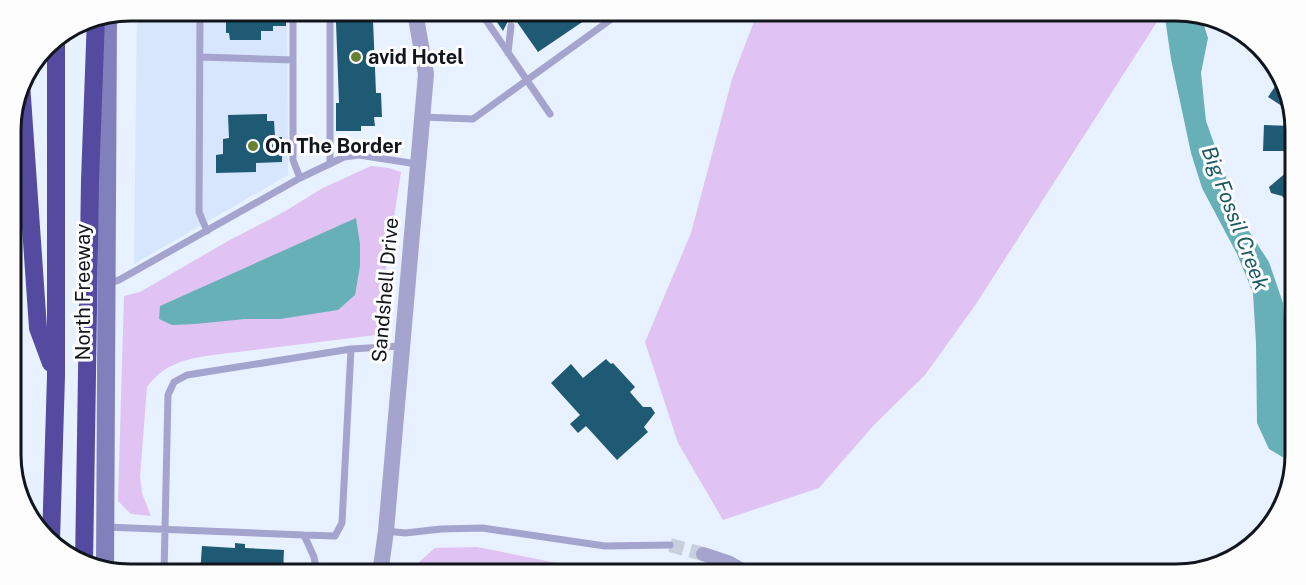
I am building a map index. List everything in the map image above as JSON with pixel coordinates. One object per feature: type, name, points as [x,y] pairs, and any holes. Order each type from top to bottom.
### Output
[{"type":"highway","points":[[84,554],[90,181],[96,27]]},
{"type":"highway","name":"North Freeway","points":[[51,530],[56,375],[56,50]]},
{"type":"highway","points":[[23,109],[38,328],[56,375]]},
{"type":"main road","name":"North Freeway","points":[[105,561],[108,24]]},
{"type":"street","name":"Sandshell Drive","points":[[381,564],[426,74],[417,21]]},
{"type":"street","points":[[703,554],[733,564]]},
{"type":"lane","points":[[200,21],[199,212],[207,231]]},
{"type":"lane","points":[[293,21],[293,160],[300,178]]},
{"type":"lane","points":[[330,21],[330,164]]},
{"type":"lane","points":[[486,21],[550,114]]},
{"type":"lane","points":[[422,117],[473,118],[609,21]]},
{"type":"lane","points":[[508,53],[511,26]]},
{"type":"lane","points":[[200,57],[293,60]]},
{"type":"lane","points":[[105,284],[119,280],[300,178],[344,157],[359,155],[417,164]]},
{"type":"lane","points":[[164,564],[168,395],[174,382],[187,375],[351,350],[401,346]]},
{"type":"lane","points":[[106,528],[335,536],[342,523],[351,350]]},
{"type":"lane","points":[[386,531],[405,533],[482,528],[605,546],[670,545]]},
{"type":"lane","points":[[304,535],[315,564]]},
{"type":"shaded area","points":[[137,21],[287,21],[288,175],[134,264]]},
{"type":"shaded area","points":[[754,21],[1158,21],[976,304],[925,375],[874,425],[819,488],[723,520],[678,443],[645,342],[691,233],[732,79]]},
{"type":"shaded area","points":[[371,166],[401,172],[376,335],[206,356],[184,361],[164,370],[147,387],[140,477],[142,493],[151,516],[131,514],[118,501],[124,296],[140,292],[323,188]]},
{"type":"shaded area","points":[[477,547],[562,564],[419,564],[435,548]]},
{"type":"water","name":"Big Fossil Creek","points":[[1165,21],[1204,25],[1208,38],[1201,73],[1206,121],[1241,219],[1269,262],[1283,303],[1285,458],[1269,449],[1257,423],[1253,293],[1237,254],[1202,188],[1191,153]]},
{"type":"water","points":[[356,218],[360,244],[360,266],[355,295],[338,310],[280,319],[245,319],[195,324],[172,325],[159,319],[160,306]]},
{"type":"building","points":[[226,21],[286,21],[286,26],[273,26],[273,31],[261,31],[261,40],[230,40],[229,33],[226,33]]},
{"type":"building","name":"avid Hotel","points":[[373,21],[376,93],[381,93],[382,117],[374,117],[375,126],[361,126],[361,131],[336,131],[336,103],[339,103],[336,22]]},
{"type":"building","points":[[496,21],[508,21],[503,31]]},
{"type":"building","points":[[508,21],[584,21],[538,52],[517,22]]},
{"type":"building","points":[[1276,86],[1282,106],[1268,97]]},
{"type":"building","name":"On The Border","points":[[267,114],[267,121],[274,121],[275,137],[282,137],[282,162],[256,163],[256,172],[216,173],[216,155],[223,154],[223,139],[229,138],[228,115]]},
{"type":"building","points":[[1264,125],[1285,126],[1285,151],[1263,151]]},
{"type":"building","points":[[1285,173],[1285,200],[1282,196],[1271,193],[1269,187]]},
{"type":"building","points":[[606,359],[611,364],[613,363],[635,387],[630,392],[643,407],[651,407],[655,413],[644,427],[648,432],[617,460],[586,426],[578,433],[570,424],[580,415],[551,383],[571,364],[583,378]]},
{"type":"building","points":[[235,543],[245,544],[245,548],[284,550],[283,564],[201,564],[202,546],[235,548]]},
{"type":"tunnel","points":[[670,545],[703,554]]},
{"type":"place","name":"avid Hotel","points":[[356,57]]},
{"type":"place","name":"On The Border","points":[[253,146]]}]
